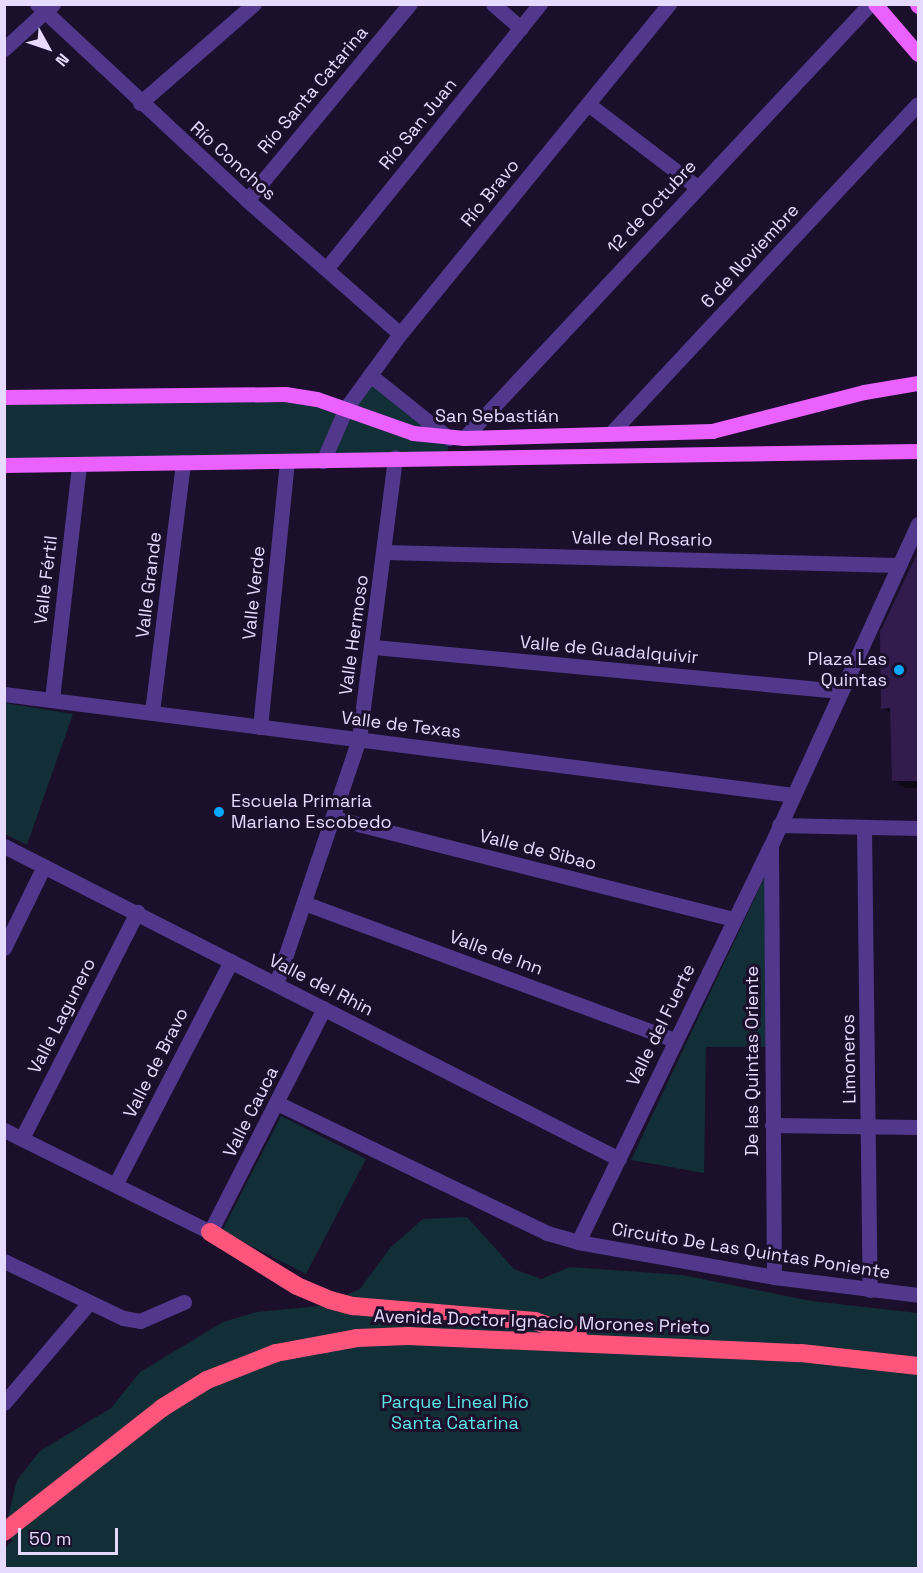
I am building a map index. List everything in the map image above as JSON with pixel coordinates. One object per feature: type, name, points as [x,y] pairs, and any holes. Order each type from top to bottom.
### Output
[{"type":"highway","points":[[210,1232],[297,1286],[330,1300],[354,1306],[535,1321],[600,1342]]},
{"type":"highway","name":"Avenida Doctor Ignacio Morones Prieto","points":[[4,1532],[162,1408],[207,1380],[276,1353],[357,1338],[408,1336],[600,1342],[801,1353],[918,1366]]},
{"type":"main road","points":[[876,4],[918,54]]},
{"type":"main road","name":"San Sebastián","points":[[4,397],[264,393],[302,396],[346,408],[412,433],[457,438],[732,428],[864,392],[918,383]]},
{"type":"main road","points":[[4,465],[79,466],[183,462],[323,461],[394,457],[918,451]]},
{"type":"street","points":[[140,103],[254,4]]},
{"type":"street","name":"Río Santa Catarina","points":[[247,200],[410,4]]},
{"type":"street","points":[[493,4],[521,28]]},
{"type":"street","name":"Río San Juan","points":[[326,269],[540,4]]},
{"type":"street","name":"Río Bravo","points":[[323,461],[346,408],[400,334],[669,4]]},
{"type":"street","name":"12 de Octubre","points":[[457,438],[870,4]]},
{"type":"street","points":[[4,49],[44,7]]},
{"type":"street","name":"Río Conchos","points":[[44,7],[140,103],[400,334]]},
{"type":"street","points":[[588,104],[697,187]]},
{"type":"street","name":"6 de Noviembre","points":[[610,434],[918,104]]},
{"type":"street","points":[[370,375],[457,438]]},
{"type":"street","name":"Valle Hermoso","points":[[276,984],[359,739],[374,647],[394,457]]},
{"type":"street","name":"Valle Grande","points":[[152,712],[183,462]]},
{"type":"street","name":"Valle Verde","points":[[260,728],[288,462]]},
{"type":"street","name":"Valle Fértil","points":[[52,699],[79,466]]},
{"type":"street","name":"Valle del Fuerte","points":[[578,1242],[771,845],[918,524]]},
{"type":"street","name":"Valle del Rosario","points":[[385,552],[898,565]]},
{"type":"street","name":"Valle de Guadalquivir","points":[[374,647],[840,691]]},
{"type":"street","name":"Valle de Texas","points":[[4,694],[793,795]]},
{"type":"street","name":"Valle de Sibao","points":[[334,818],[734,919]]},
{"type":"street","points":[[779,825],[918,828]]},
{"type":"street","name":"Limoneros","points":[[864,828],[870,1127],[870,1290]]},
{"type":"street","name":"De las Quintas Oriente","points":[[771,845],[774,1277]]},
{"type":"street","name":"Valle del Rhin","points":[[4,846],[619,1160]]},
{"type":"street","points":[[4,948],[44,866]]},
{"type":"street","name":"Valle de Inn","points":[[304,903],[675,1040]]},
{"type":"street","name":"Valle Lagunero","points":[[22,1138],[137,912]]},
{"type":"street","name":"Valle de Bravo","points":[[116,1183],[231,961]]},
{"type":"street","name":"Valle Cauca","points":[[210,1232],[278,1103],[324,1008]]},
{"type":"street","points":[[278,1103],[547,1233],[578,1242]]},
{"type":"street","points":[[772,1125],[918,1127]]},
{"type":"street","points":[[4,1130],[116,1183],[210,1232]]},
{"type":"street","name":"Circuito De Las Quintas Poniente","points":[[578,1242],[774,1277],[918,1295]]},
{"type":"street","points":[[4,1262],[88,1304],[140,1321],[184,1302]]},
{"type":"street","points":[[4,1403],[88,1304]]},
{"type":"green space","points":[[370,375],[449,438],[447,456],[5,465],[4,398],[264,393],[345,408]]},
{"type":"green space","points":[[5,703],[73,714],[27,845],[5,834]]},
{"type":"green space","points":[[768,870],[767,1047],[706,1047],[704,1173],[631,1160]]},
{"type":"green space","points":[[281,1116],[366,1159],[306,1274],[222,1231]]},
{"type":"green space","name":"Parque Lineal Río Santa Catarina","points":[[467,1217],[514,1269],[541,1279],[570,1267],[683,1275],[811,1301],[918,1313],[918,1568],[5,1568],[5,1548],[12,1541],[8,1516],[17,1480],[40,1451],[111,1408],[140,1372],[223,1322],[257,1312],[319,1306],[360,1289],[390,1248],[423,1219]]},
{"type":"building","name":"Plaza Las Quintas","points":[[918,552],[918,781],[892,781],[890,708],[881,709],[880,632]]},
{"type":"place","name":"Plaza Las Quintas","points":[[899,670]]},
{"type":"place","name":"Escuela Primaria Mariano Escobedo","points":[[219,812]]}]
